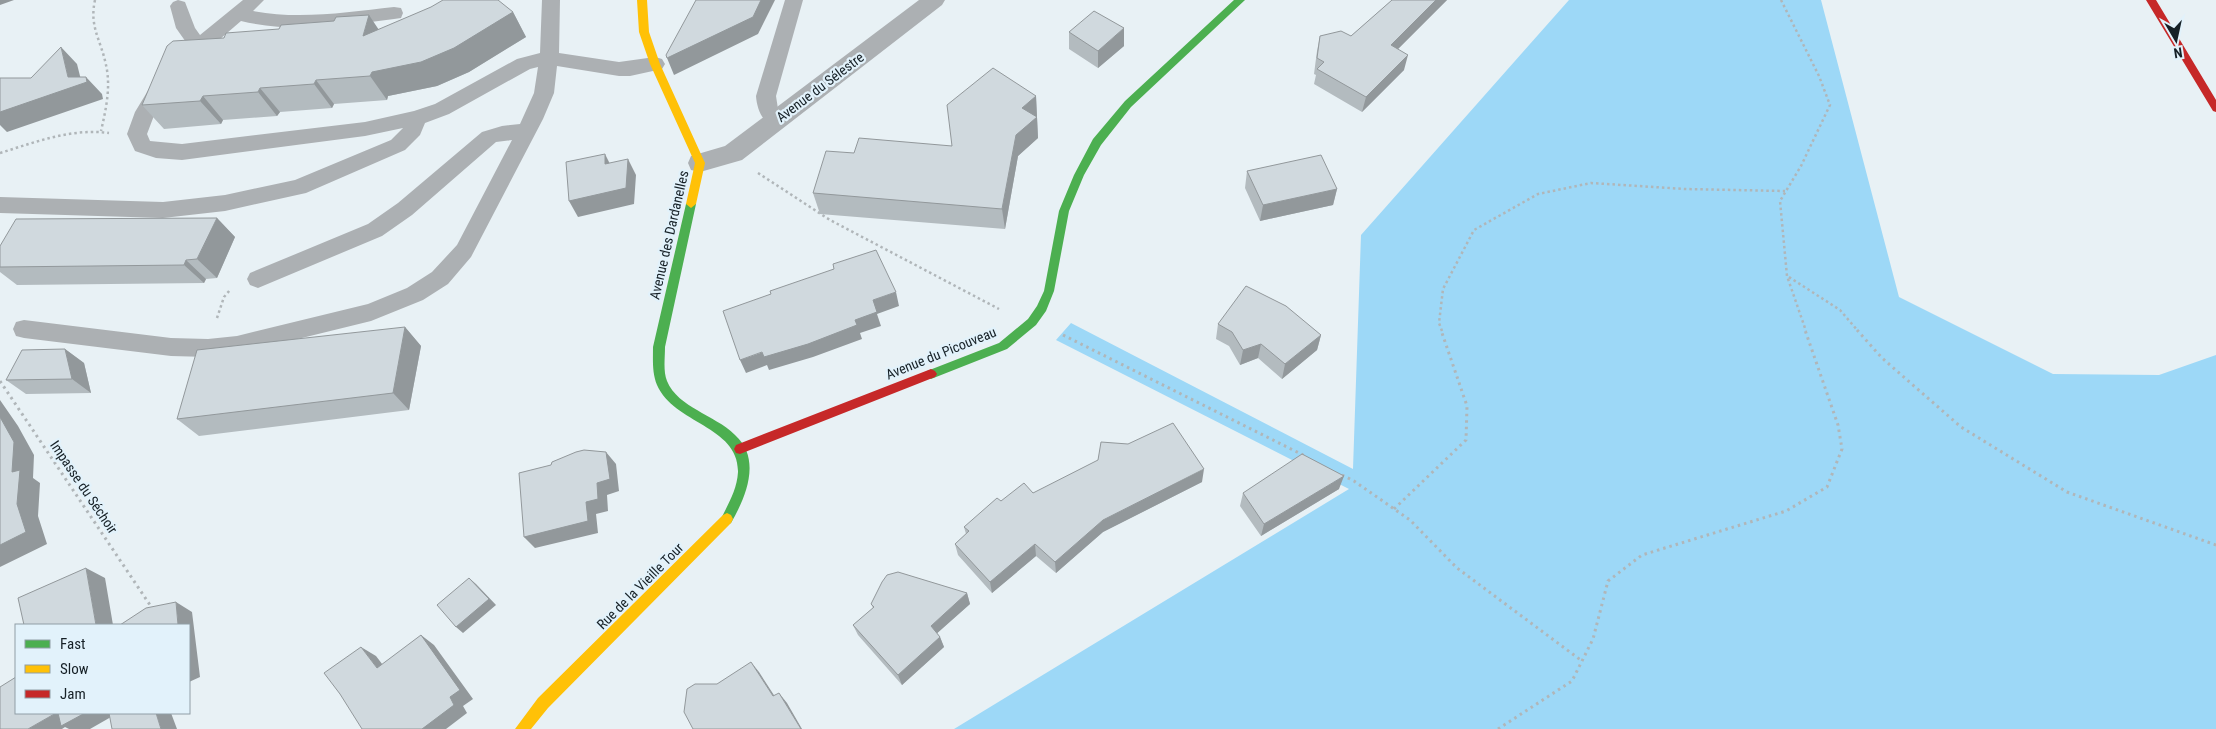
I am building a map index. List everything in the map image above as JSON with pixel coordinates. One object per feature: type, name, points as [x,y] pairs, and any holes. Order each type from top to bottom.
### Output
[{"type":"street","name":"Avenue des Dardanelles","points":[[642,0],[644,32],[655,64],[700,164],[659,347],[658,365],[663,383],[673,398],[688,413],[705,420],[731,437],[740,449]]},
{"type":"street","name":"Avenue du Sélestre","points":[[700,164],[733,153],[934,0]]},
{"type":"street","name":"Avenue du Picouveau","points":[[740,449],[1003,346],[1032,322],[1049,291],[1064,211],[1079,175],[1097,142],[1128,104],[1240,0]]},
{"type":"street","points":[[2151,0],[2216,108]]},
{"type":"street","name":"Rue de la Vieille Tour","points":[[522,729],[542,703],[724,524],[740,498],[744,484],[745,473],[740,449]]},
{"type":"lane","points":[[255,0],[200,44],[162,83],[145,112],[137,134],[142,146],[156,150],[182,152],[365,129],[416,118],[442,109],[524,64],[549,58],[630,70],[655,64]]},
{"type":"lane","points":[[24,330],[171,347],[208,348],[237,345],[372,312],[415,294],[440,278],[464,251],[527,131],[544,93],[549,58],[551,0]]},
{"type":"lane","points":[[777,120],[768,111],[766,96],[794,0]]},
{"type":"lane","points":[[179,6],[187,34],[200,44]]},
{"type":"lane","points":[[237,14],[276,22],[336,20],[394,13]]},
{"type":"lane","points":[[0,205],[163,210],[234,201],[298,187],[398,145],[413,130],[416,118]]},
{"type":"lane","points":[[258,278],[375,230],[406,210],[489,137],[502,133],[527,131]]},
{"type":"path","points":[[95,0],[90,20],[106,62],[109,98],[101,131]]},
{"type":"path","points":[[1498,729],[1572,680],[1593,639],[1608,581],[1642,555],[1786,511],[1827,487],[1842,448],[1838,425],[1787,276],[1780,201],[1801,166],[1830,105],[1819,76],[1781,0]]},
{"type":"path","points":[[0,153],[67,133],[101,131],[115,135],[137,134]]},
{"type":"path","points":[[754,170],[830,220],[1002,310]]},
{"type":"path","points":[[1394,509],[1466,440],[1467,406],[1439,323],[1443,289],[1474,230],[1538,194],[1591,183],[1685,189],[1786,191]]},
{"type":"path","points":[[1787,276],[1840,310],[1882,358],[1960,428],[2067,492],[2216,545]]},
{"type":"path","points":[[208,348],[224,298],[233,287],[258,278]]},
{"type":"path","points":[[1032,322],[1070,337],[1309,459]]},
{"type":"path","name":"Impasse du Séchoir","points":[[0,381],[150,605]]},
{"type":"path","points":[[1336,472],[1354,481],[1410,520],[1456,568],[1582,661]]},
{"type":"shaded area","points":[[1569,0],[1821,0],[1899,297],[2053,374],[2159,375],[2216,355],[2216,729],[954,729],[1349,489],[1056,340],[1071,323],[1353,469],[1361,235]]},
{"type":"building","points":[[443,0],[498,0],[513,12],[454,48],[421,62],[372,72],[370,76],[316,80],[314,84],[260,88],[258,92],[203,96],[200,101],[142,105],[167,46],[173,41],[224,38],[226,33],[279,29],[281,25],[334,21],[336,17],[369,15],[363,36]]},
{"type":"building","points":[[696,0],[761,0],[753,17],[667,58],[666,55]]},
{"type":"building","points":[[1392,0],[1436,0],[1391,45],[1408,55],[1366,97],[1317,69],[1324,62],[1317,58],[1320,36],[1341,31],[1351,36]]},
{"type":"building","points":[[1094,11],[1124,28],[1098,51],[1069,32]]},
{"type":"building","points":[[61,47],[68,77],[86,77],[87,82],[0,112],[0,78],[31,78]]},
{"type":"building","points":[[993,68],[1036,96],[1022,108],[1037,117],[1016,135],[1002,209],[813,193],[826,151],[854,153],[859,138],[952,146],[947,105]]},
{"type":"building","points":[[605,154],[605,164],[628,159],[626,188],[569,201],[566,162]]},
{"type":"building","points":[[1321,155],[1337,189],[1263,205],[1247,171]]},
{"type":"building","points":[[217,218],[197,259],[186,260],[184,265],[0,267],[0,246],[16,219]]},
{"type":"building","points":[[876,250],[896,292],[873,300],[877,312],[855,320],[857,325],[808,344],[764,357],[762,352],[740,360],[723,311],[771,294],[770,291],[834,269],[833,264]]},
{"type":"building","points":[[1246,286],[1286,306],[1321,335],[1285,364],[1261,344],[1243,350],[1232,332],[1218,324]]},
{"type":"building","points":[[405,327],[393,393],[177,419],[197,350]]},
{"type":"building","points":[[65,349],[72,379],[6,380],[22,350]]},
{"type":"building","points":[[0,417],[14,442],[12,472],[20,470],[17,504],[26,532],[0,545]]},
{"type":"building","points":[[1173,423],[1204,469],[1103,520],[1055,562],[1035,544],[990,582],[955,544],[969,531],[964,527],[997,498],[1001,501],[1024,483],[1033,493],[1098,460],[1101,442],[1128,444]]},
{"type":"building","points":[[584,450],[606,452],[610,479],[597,483],[598,499],[586,502],[588,521],[524,537],[519,473],[551,465],[552,462]]},
{"type":"building","points":[[1302,454],[1344,476],[1264,524],[1243,493]]},
{"type":"building","points":[[86,568],[96,624],[24,624],[18,598]]},
{"type":"building","points":[[898,572],[967,593],[931,626],[940,637],[898,675],[853,625],[874,607],[871,604],[887,575]]},
{"type":"building","points":[[469,578],[489,599],[456,627],[437,605]]},
{"type":"building","points":[[176,602],[178,624],[122,624],[146,608]]},
{"type":"building","points":[[421,635],[460,690],[450,697],[454,705],[422,729],[362,729],[324,673],[361,647],[377,668]]},
{"type":"building","points":[[751,662],[773,696],[779,693],[801,729],[693,729],[684,712],[687,689],[695,684],[717,684]]},
{"type":"building","points":[[15,678],[15,714],[54,714],[28,729],[0,729],[0,687]]},
{"type":"building","points":[[58,714],[83,714],[61,726]]},
{"type":"building","points":[[109,714],[156,714],[161,729],[112,729]]},
{"type":"traffic: fast","points":[[931,374],[1003,346],[1032,322],[1042,308],[1049,291],[1064,211],[1079,175],[1097,142],[1128,104],[1240,0]]},
{"type":"traffic: fast","points":[[691,204],[659,347],[661,380],[675,401],[722,431],[733,440],[740,450],[744,472],[742,484],[727,519]]},
{"type":"traffic: slow","points":[[642,0],[644,32],[655,64],[700,163],[691,204]]},
{"type":"traffic: slow","points":[[522,729],[543,703],[727,519]]},
{"type":"traffic: jam","points":[[2151,0],[2216,108]]},
{"type":"traffic: jam","points":[[740,449],[931,374]]}]
